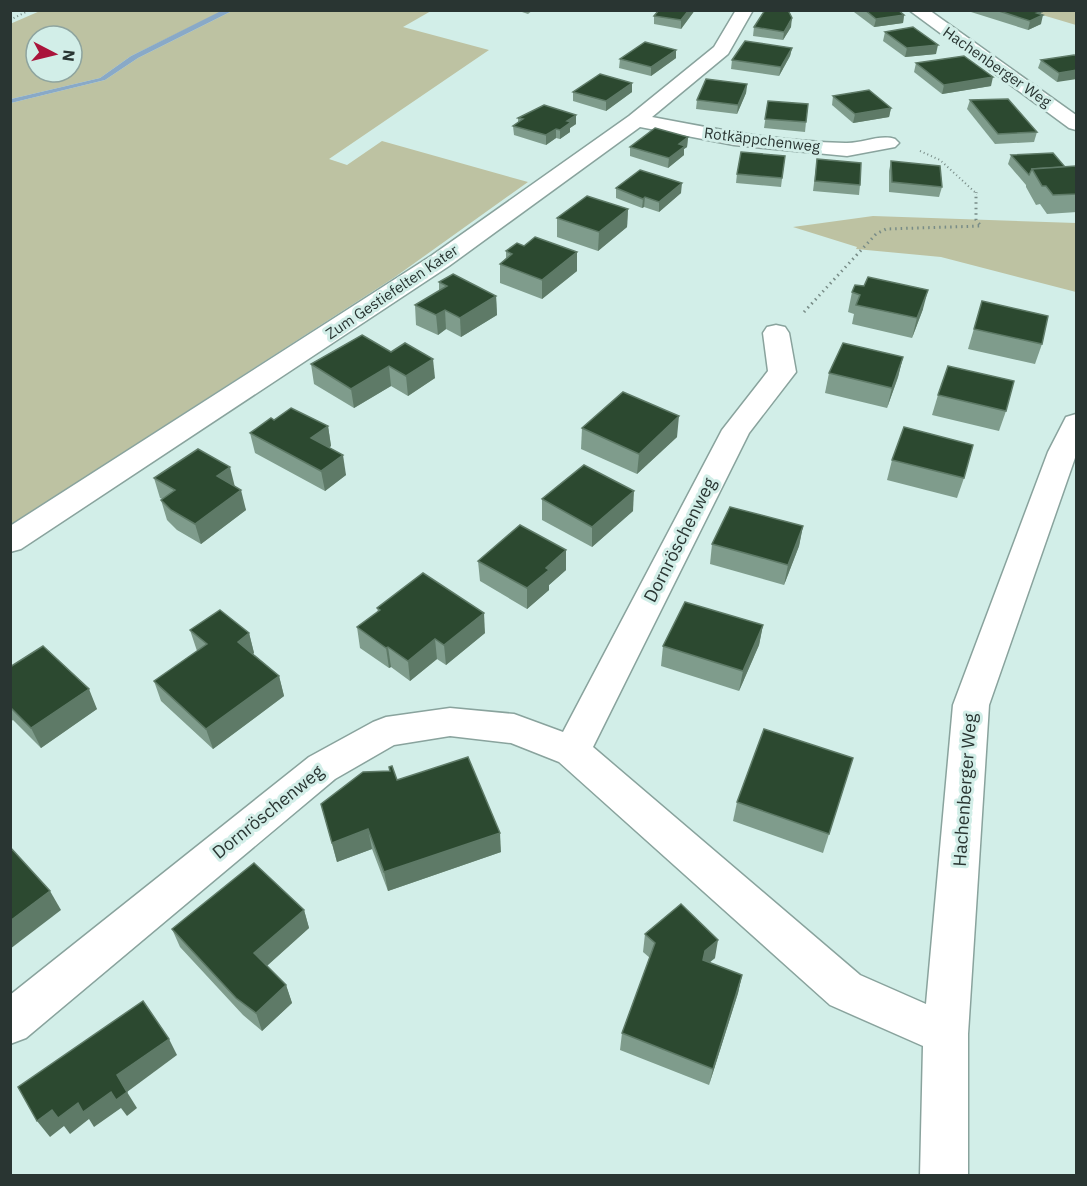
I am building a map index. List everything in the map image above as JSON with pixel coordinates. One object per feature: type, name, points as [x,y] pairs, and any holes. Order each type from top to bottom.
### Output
[{"type":"street","name":"Zum Gestiefelten Kater","points":[[10,541],[440,261],[636,120],[721,50],[745,10]]},
{"type":"street","name":"Hachenberger Weg","points":[[917,10],[1077,124]]},
{"type":"street","name":"Rotkäppchenweg","points":[[636,120],[734,139],[847,150],[888,143]]},
{"type":"street","name":"Dornröschenweg","points":[[572,751],[736,430],[782,372],[776,333]]},
{"type":"street","name":"Hachenberger Weg","points":[[944,1176],[946,1034],[971,705],[1063,452],[1077,423]]},
{"type":"street","name":"Dornröschenweg","points":[[10,1023],[322,768],[386,732],[450,722],[514,729],[572,751],[845,990],[946,1034]]},
{"type":"path","points":[[10,20],[30,10]]},
{"type":"path","points":[[776,333],[811,307],[876,234],[886,229],[911,227],[981,226],[976,220],[977,193],[963,178],[940,160],[909,146],[888,143]]},
{"type":"green space","points":[[40,11],[223,11],[131,56],[100,78],[84,82],[84,24],[24,24],[24,84],[75,84],[11,99],[10,24]]},
{"type":"green space","points":[[232,11],[431,11],[403,27],[489,50],[329,159],[347,165],[382,141],[528,182],[395,277],[11,525],[11,103],[105,80],[138,58]]},
{"type":"green space","points":[[1043,11],[1076,11],[1076,25],[1039,14]]},
{"type":"green space","points":[[873,216],[1076,223],[1076,292],[941,257],[856,249],[857,247],[793,227]]},
{"type":"water","points":[[223,10],[232,11],[138,58],[105,80],[11,103],[11,99],[75,84],[84,84],[84,82],[100,78],[131,56]]},
{"type":"building","points":[[659,10],[689,10],[681,20],[654,16]]},
{"type":"building","points":[[765,10],[788,10],[792,18],[784,32],[754,27]]},
{"type":"building","points":[[865,10],[898,10],[904,15],[876,19]]},
{"type":"building","points":[[996,10],[1037,10],[1041,12],[1037,13],[1043,15],[1030,21]]},
{"type":"building","points":[[913,27],[938,45],[907,48],[885,32]]},
{"type":"building","points":[[745,41],[792,48],[781,67],[732,60]]},
{"type":"building","points":[[645,42],[676,50],[651,67],[620,59]]},
{"type":"building","points":[[964,56],[993,77],[944,85],[916,63]]},
{"type":"building","points":[[1077,56],[1077,70],[1059,73],[1041,60]]},
{"type":"building","points":[[600,74],[632,83],[606,101],[573,92]]},
{"type":"building","points":[[706,79],[747,84],[738,105],[697,100]]},
{"type":"building","points":[[869,90],[891,108],[855,114],[833,96]]},
{"type":"building","points":[[1008,99],[1037,132],[998,134],[970,100]]},
{"type":"building","points":[[768,101],[808,104],[806,122],[765,119]]},
{"type":"building","points":[[544,105],[576,115],[560,130],[556,129],[546,135],[513,126],[523,119],[518,118]]},
{"type":"building","points":[[655,128],[688,137],[679,144],[685,146],[669,158],[630,147]]},
{"type":"building","points":[[741,152],[785,156],[782,178],[737,174]]},
{"type":"building","points":[[1053,153],[1065,167],[1032,169],[1029,175],[1011,155]]},
{"type":"building","points":[[817,159],[861,163],[860,185],[815,181]]},
{"type":"building","points":[[891,161],[940,166],[942,187],[892,182]]},
{"type":"building","points":[[1076,166],[1077,194],[1053,195],[1046,186],[1042,186],[1032,169]]},
{"type":"building","points":[[640,170],[682,183],[659,202],[645,197],[643,199],[616,188]]},
{"type":"building","points":[[587,196],[628,209],[599,232],[557,218]]},
{"type":"building","points":[[535,237],[577,252],[542,280],[500,264],[512,254],[506,251],[517,243],[524,246]]},
{"type":"building","points":[[453,274],[496,296],[460,318],[445,310],[436,315],[415,305],[447,286],[439,282]]},
{"type":"building","points":[[868,277],[928,290],[917,318],[856,305],[860,295],[852,292],[855,285],[864,286]]},
{"type":"building","points":[[982,301],[1048,316],[1042,344],[974,329]]},
{"type":"building","points":[[362,335],[391,352],[405,343],[433,359],[406,376],[389,366],[351,389],[311,364]]},
{"type":"building","points":[[843,343],[903,357],[892,388],[829,373]]},
{"type":"building","points":[[948,366],[1014,381],[1006,411],[938,395]]},
{"type":"building","points":[[623,392],[679,416],[639,454],[582,428]]},
{"type":"building","points":[[291,408],[328,426],[311,438],[343,455],[321,471],[250,433],[271,418],[274,420]]},
{"type":"building","points":[[904,427],[973,445],[964,478],[892,460]]},
{"type":"building","points":[[198,449],[230,467],[217,476],[241,490],[195,524],[171,510],[161,500],[175,490],[154,478]]},
{"type":"building","points":[[584,465],[634,491],[592,527],[542,499]]},
{"type":"building","points":[[730,507],[803,526],[788,565],[712,544]]},
{"type":"building","points":[[520,525],[566,550],[546,568],[549,570],[527,588],[478,561]]},
{"type":"building","points":[[423,573],[484,613],[444,645],[435,639],[408,661],[357,627],[380,610],[377,608]]},
{"type":"building","points":[[685,602],[763,625],[743,671],[663,646]]},
{"type":"building","points":[[220,610],[249,633],[238,642],[279,676],[206,729],[154,681],[207,644],[190,630]]},
{"type":"building","points":[[43,646],[89,689],[31,728],[10,707],[10,667]]},
{"type":"building","points":[[764,729],[853,758],[829,834],[737,802]]},
{"type":"building","points":[[468,757],[500,833],[384,872],[368,829],[332,843],[321,804],[363,772],[390,771],[389,767],[392,766],[397,780]]},
{"type":"building","points":[[10,847],[50,891],[10,921]]},
{"type":"building","points":[[254,863],[304,910],[254,953],[286,985],[256,1013],[236,998],[172,929]]},
{"type":"building","points":[[681,904],[718,940],[705,951],[703,960],[742,975],[713,1069],[622,1033],[655,943],[645,934]]},
{"type":"building","points":[[143,1001],[169,1039],[117,1075],[127,1092],[116,1100],[111,1092],[83,1112],[78,1103],[58,1118],[52,1110],[37,1121],[18,1087]]}]
